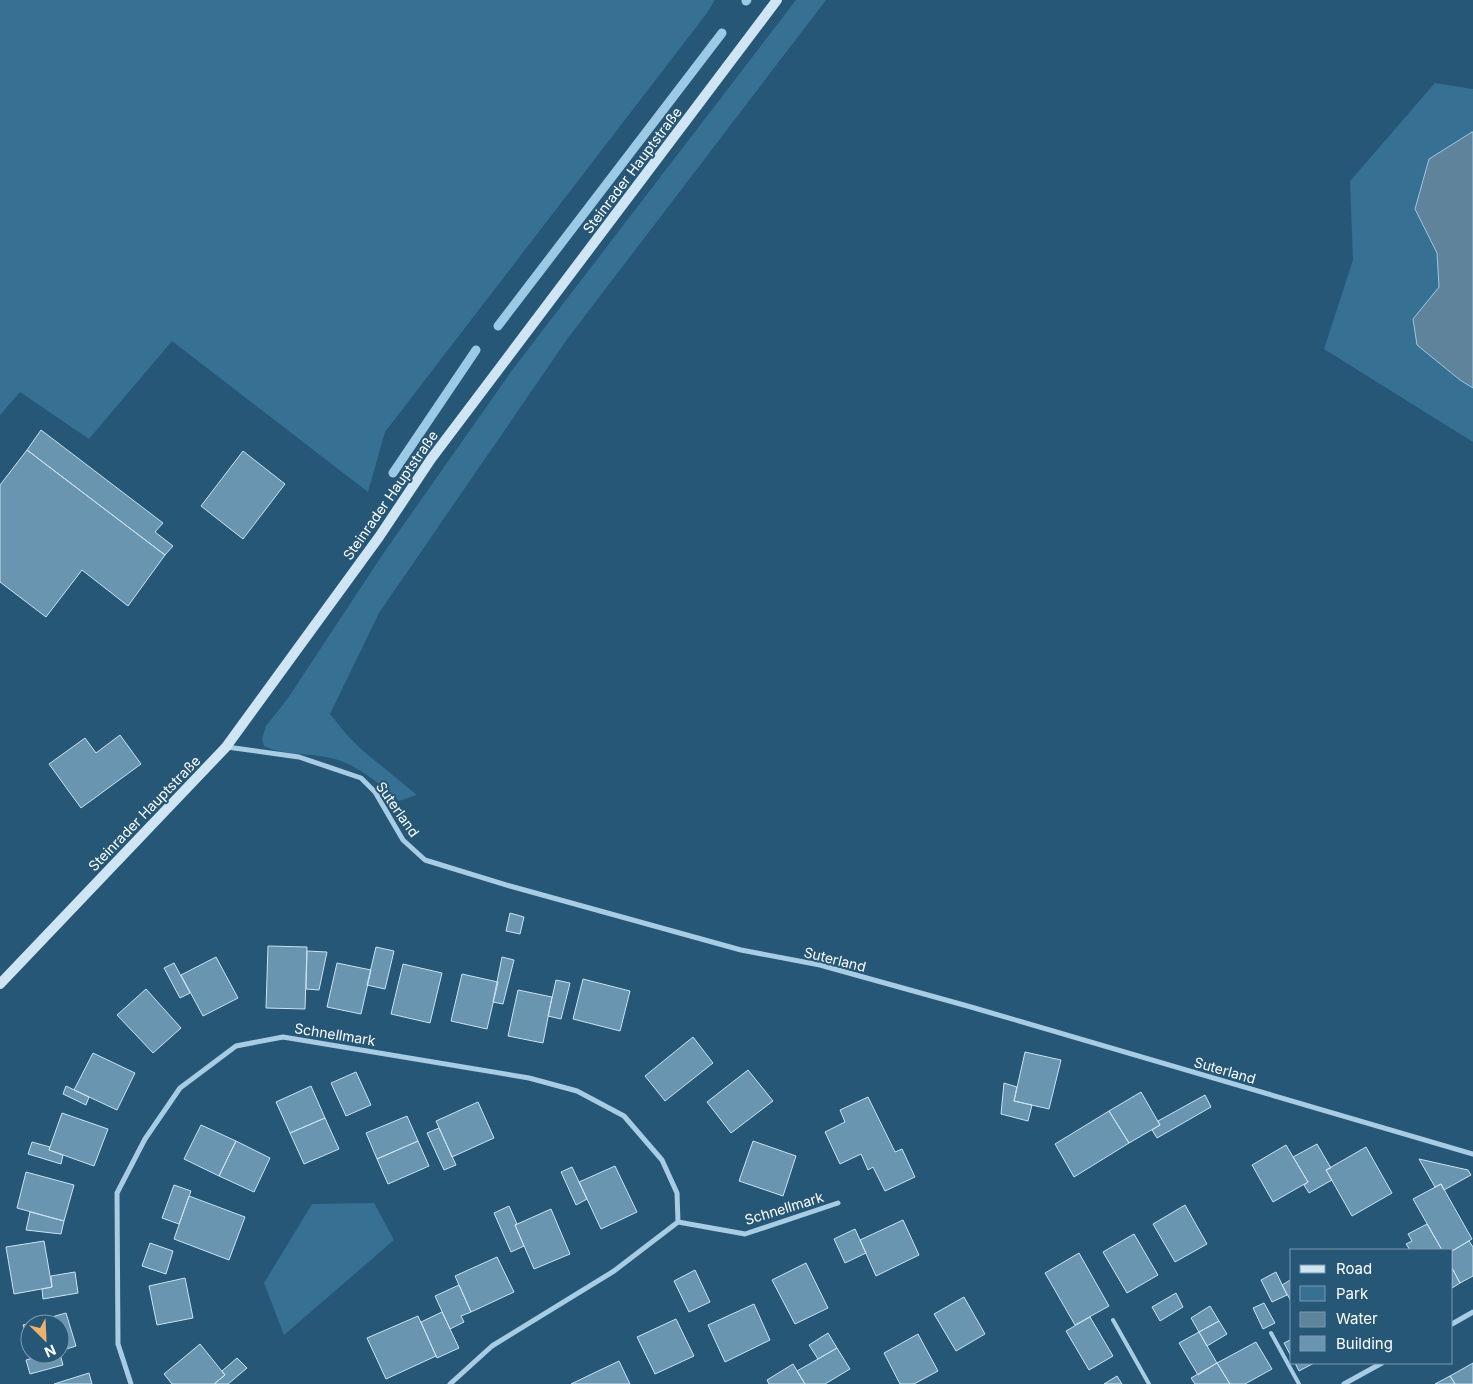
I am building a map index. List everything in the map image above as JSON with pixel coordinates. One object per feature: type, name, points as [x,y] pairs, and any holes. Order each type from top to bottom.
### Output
[{"type":"main road","name":"Steinrader Hauptstraße","points":[[0,984],[226,747],[379,537],[431,459],[777,0]]},
{"type":"street","name":"Suterland","points":[[226,747],[299,758],[361,778],[375,792],[403,840],[425,860],[510,886],[741,950],[820,965],[970,1007],[1473,1154]]},
{"type":"street","name":"Schnellmark","points":[[131,1384],[118,1344],[117,1193],[144,1139],[180,1088],[236,1046],[283,1037],[529,1078],[576,1091],[624,1116],[662,1160],[677,1193],[678,1222],[745,1234],[838,1203]]},
{"type":"street","points":[[450,1384],[492,1346],[614,1271],[678,1222]]},
{"type":"street","points":[[1453,1323],[1473,1312]]},
{"type":"street","points":[[1344,1384],[1380,1364]]},
{"type":"lane","points":[[1113,1320],[1149,1384]]},
{"type":"lane","points":[[1271,1333],[1298,1384]]},
{"type":"green space","points":[[0,0],[715,0],[707,13],[385,432],[368,492],[172,341],[89,439],[20,392],[0,415]]},
{"type":"green space","points":[[796,0],[826,0],[568,338],[379,613],[330,714],[362,750],[417,795],[399,801],[365,774],[347,763],[326,757],[286,752],[264,746],[262,739],[266,726],[288,698],[383,554],[513,369]]},
{"type":"green space","points":[[1435,83],[1473,89],[1473,132],[1429,159],[1415,209],[1437,253],[1439,287],[1413,319],[1417,345],[1460,380],[1473,388],[1473,442],[1324,349],[1353,260],[1350,181]]},
{"type":"green space","points":[[374,1203],[394,1240],[284,1335],[264,1283],[312,1204]]},
{"type":"water","points":[[1472,132],[1473,388],[1460,380],[1417,345],[1413,319],[1439,287],[1437,253],[1415,209],[1429,159]]},
{"type":"building","points":[[41,430],[163,523],[155,532],[173,546],[165,555],[27,450]]},
{"type":"building","points":[[27,450],[165,555],[128,606],[82,570],[46,617],[0,582],[0,485]]},
{"type":"building","points":[[243,451],[285,484],[243,539],[201,506]]},
{"type":"building","points":[[120,735],[141,764],[81,808],[49,764],[85,738],[96,753]]},
{"type":"building","points":[[510,913],[524,917],[520,934],[506,931]]},
{"type":"building","points":[[268,946],[307,947],[305,1009],[266,1008]]},
{"type":"building","points":[[376,947],[394,951],[385,989],[367,985]]},
{"type":"building","points":[[307,951],[327,952],[319,990],[306,989]]},
{"type":"building","points":[[216,957],[238,998],[203,1016],[181,975]]},
{"type":"building","points":[[502,957],[514,960],[503,1004],[493,1002]]},
{"type":"building","points":[[174,963],[190,993],[180,998],[164,968]]},
{"type":"building","points":[[337,963],[371,970],[361,1014],[327,1007]]},
{"type":"building","points":[[403,964],[442,973],[430,1023],[391,1014]]},
{"type":"building","points":[[462,974],[498,982],[487,1029],[451,1021]]},
{"type":"building","points":[[583,979],[630,991],[620,1031],[573,1019]]},
{"type":"building","points":[[556,980],[570,983],[561,1019],[548,1016]]},
{"type":"building","points":[[146,989],[181,1028],[153,1053],[117,1015]]},
{"type":"building","points":[[518,990],[552,997],[543,1043],[508,1036]]},
{"type":"building","points":[[693,1037],[713,1063],[665,1101],[645,1076]]},
{"type":"building","points":[[1025,1052],[1061,1060],[1049,1109],[1014,1101]]},
{"type":"building","points":[[93,1053],[135,1073],[117,1110],[74,1090]]},
{"type":"building","points":[[748,1070],[773,1101],[731,1133],[707,1102]]},
{"type":"building","points":[[356,1072],[371,1105],[346,1116],[331,1083]]},
{"type":"building","points":[[1004,1083],[1017,1087],[1014,1101],[1032,1105],[1028,1121],[1001,1114]]},
{"type":"building","points":[[66,1086],[89,1097],[86,1105],[63,1094]]},
{"type":"building","points":[[311,1086],[325,1118],[290,1133],[276,1102]]},
{"type":"building","points":[[1141,1092],[1160,1125],[1129,1143],[1109,1111]]},
{"type":"building","points":[[1205,1095],[1211,1107],[1157,1138],[1152,1130],[1160,1125],[1158,1121]]},
{"type":"building","points":[[868,1097],[895,1152],[902,1149],[915,1177],[885,1191],[873,1167],[868,1170],[861,1154],[840,1164],[825,1132],[845,1122],[840,1110]]},
{"type":"building","points":[[478,1102],[494,1138],[452,1157],[436,1121]]},
{"type":"building","points":[[1109,1111],[1129,1143],[1074,1177],[1055,1144]]},
{"type":"building","points":[[62,1113],[108,1129],[94,1166],[49,1150]]},
{"type":"building","points":[[407,1116],[418,1141],[377,1159],[366,1133]]},
{"type":"building","points":[[325,1118],[339,1149],[304,1164],[290,1133]]},
{"type":"building","points":[[201,1125],[236,1141],[219,1176],[184,1159]]},
{"type":"building","points":[[439,1128],[456,1165],[444,1170],[427,1133]]},
{"type":"building","points":[[236,1141],[270,1158],[254,1192],[219,1176]]},
{"type":"building","points":[[418,1141],[429,1166],[388,1184],[377,1159]]},
{"type":"building","points":[[753,1141],[796,1156],[783,1196],[739,1181]]},
{"type":"building","points":[[32,1142],[50,1147],[49,1150],[63,1155],[61,1164],[28,1154]]},
{"type":"building","points":[[1317,1144],[1331,1168],[1326,1170],[1332,1180],[1309,1193],[1304,1185],[1308,1182],[1293,1157]]},
{"type":"building","points":[[1286,1145],[1308,1182],[1273,1202],[1252,1165]]},
{"type":"building","points":[[1366,1147],[1392,1193],[1352,1216],[1326,1170]]},
{"type":"building","points":[[1419,1159],[1468,1170],[1471,1175],[1444,1190],[1441,1184],[1435,1187]]},
{"type":"building","points":[[615,1166],[637,1212],[601,1229],[579,1182]]},
{"type":"building","points":[[572,1167],[587,1199],[576,1205],[561,1172]]},
{"type":"building","points":[[26,1172],[74,1185],[64,1221],[17,1208]]},
{"type":"building","points":[[1441,1184],[1472,1239],[1453,1250],[1441,1249],[1413,1199]]},
{"type":"building","points":[[174,1185],[191,1191],[179,1224],[162,1218]]},
{"type":"building","points":[[189,1196],[245,1217],[229,1260],[174,1239]]},
{"type":"building","points":[[1185,1205],[1207,1244],[1175,1262],[1153,1224]]},
{"type":"building","points":[[509,1206],[524,1246],[511,1252],[494,1213]]},
{"type":"building","points":[[551,1209],[570,1254],[534,1269],[515,1225]]},
{"type":"building","points":[[30,1212],[64,1221],[61,1234],[26,1230]]},
{"type":"building","points":[[903,1220],[919,1255],[876,1276],[860,1240]]},
{"type":"building","points":[[1427,1224],[1441,1249],[1409,1249],[1406,1244],[1412,1241],[1408,1234]]},
{"type":"building","points":[[855,1229],[866,1253],[845,1263],[834,1239]]},
{"type":"building","points":[[1134,1234],[1158,1275],[1127,1293],[1103,1252]]},
{"type":"building","points":[[44,1241],[52,1287],[14,1294],[6,1247]]},
{"type":"building","points":[[1469,1241],[1473,1247],[1473,1276],[1460,1283],[1453,1270],[1453,1250]]},
{"type":"building","points":[[150,1243],[173,1251],[166,1274],[142,1266]]},
{"type":"building","points":[[1079,1253],[1109,1306],[1075,1325],[1045,1273]]},
{"type":"building","points":[[497,1257],[514,1292],[471,1312],[455,1276]]},
{"type":"building","points":[[806,1263],[828,1308],[795,1324],[772,1280]]},
{"type":"building","points":[[695,1270],[710,1302],[689,1312],[674,1281]]},
{"type":"building","points":[[1453,1270],[1460,1283],[1453,1287]]},
{"type":"building","points":[[75,1272],[78,1293],[43,1299],[42,1289],[52,1287],[51,1276]]},
{"type":"building","points":[[1276,1272],[1287,1295],[1272,1302],[1261,1280]]},
{"type":"building","points":[[185,1278],[193,1318],[157,1325],[149,1286]]},
{"type":"building","points":[[1290,1280],[1290,1299],[1282,1285]]},
{"type":"building","points":[[459,1285],[471,1312],[461,1316],[464,1322],[450,1329],[435,1296]]},
{"type":"building","points":[[1176,1293],[1183,1307],[1160,1321],[1152,1307]]},
{"type":"building","points":[[964,1297],[985,1334],[956,1351],[934,1314]]},
{"type":"building","points":[[1264,1303],[1275,1323],[1263,1329],[1253,1308]]},
{"type":"building","points":[[754,1304],[770,1340],[725,1362],[708,1325]]},
{"type":"building","points":[[1210,1306],[1219,1321],[1199,1332],[1191,1318]]},
{"type":"building","points":[[442,1312],[459,1348],[437,1358],[421,1322]]},
{"type":"building","points":[[418,1316],[436,1356],[386,1379],[367,1338]]},
{"type":"building","points":[[1090,1317],[1113,1356],[1089,1370],[1066,1331]]},
{"type":"building","points":[[676,1319],[694,1356],[655,1374],[637,1337]]},
{"type":"building","points":[[1219,1321],[1227,1334],[1207,1346],[1199,1332]]},
{"type":"building","points":[[70,1326],[76,1346],[70,1348]]},
{"type":"building","points":[[1199,1332],[1217,1363],[1198,1375],[1179,1343]]},
{"type":"building","points":[[828,1333],[837,1348],[818,1359],[809,1345]]},
{"type":"building","points":[[918,1334],[938,1371],[914,1384],[900,1384],[884,1353]]},
{"type":"building","points":[[1290,1340],[1290,1354],[1284,1343]]},
{"type":"building","points":[[1256,1342],[1272,1369],[1245,1384],[1230,1384],[1217,1363]]},
{"type":"building","points":[[200,1344],[225,1375],[214,1384],[172,1384],[164,1374]]},
{"type":"building","points":[[837,1348],[850,1369],[825,1384],[805,1384],[797,1371]]},
{"type":"building","points":[[237,1358],[247,1368],[228,1384],[214,1384],[225,1375],[222,1371]]},
{"type":"building","points":[[619,1361],[630,1384],[571,1384]]},
{"type":"building","points":[[1217,1363],[1230,1384],[1195,1384],[1191,1378]]},
{"type":"building","points":[[1473,1363],[1473,1384],[1455,1384],[1450,1376]]},
{"type":"building","points":[[27,1364],[63,1364],[63,1365],[30,1374]]},
{"type":"building","points":[[793,1364],[805,1384],[769,1384],[767,1380]]},
{"type":"building","points":[[1296,1364],[1312,1364],[1299,1371]]},
{"type":"building","points":[[89,1373],[92,1384],[54,1384]]},
{"type":"building","points":[[1117,1376],[1122,1384],[1104,1384]]},
{"type":"building","points":[[1450,1376],[1455,1384],[1435,1384]]},
{"type":"waterway","points":[[498,326],[722,33]]},
{"type":"waterway","points":[[393,473],[476,350]]}]
